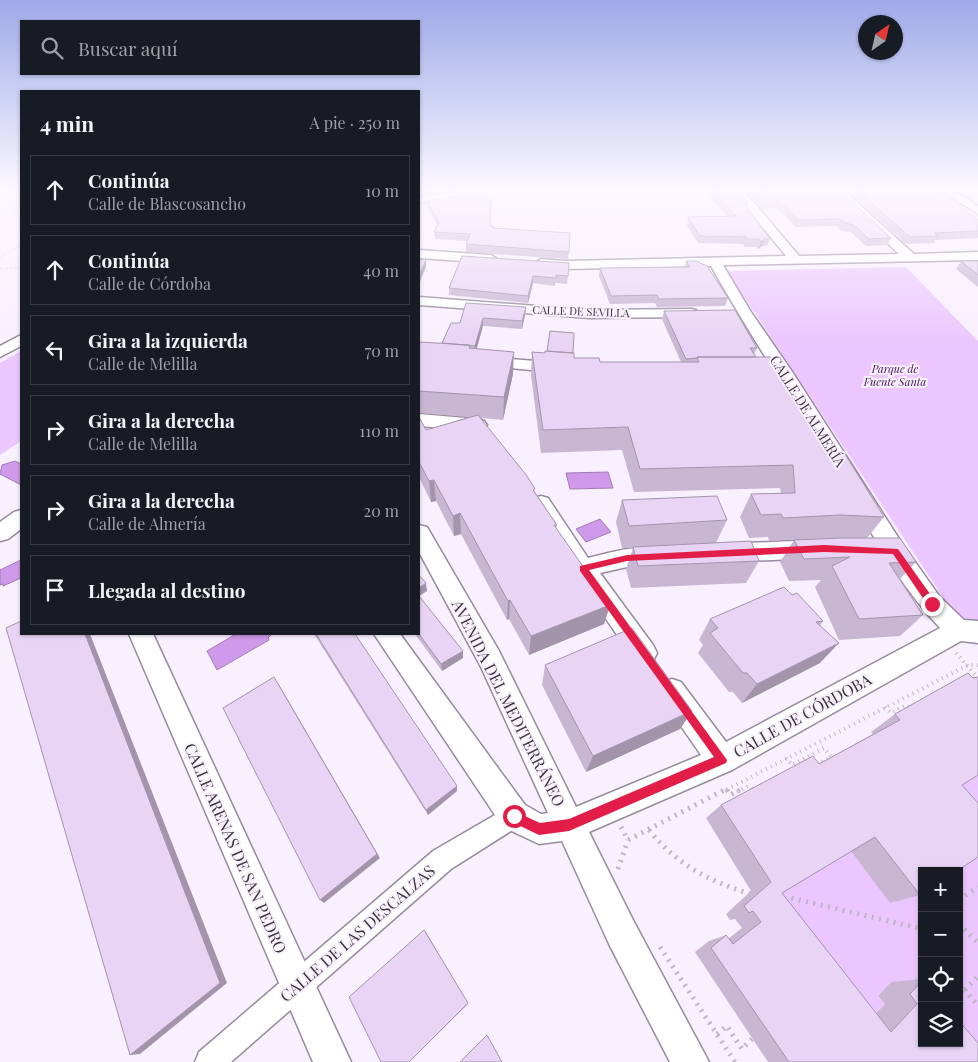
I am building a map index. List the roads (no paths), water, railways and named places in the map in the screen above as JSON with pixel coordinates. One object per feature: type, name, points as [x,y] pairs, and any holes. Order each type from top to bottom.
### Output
[{"type":"street","points":[[780,241],[796,260]]},
{"type":"street","points":[[891,241],[910,258]]},
{"type":"street","points":[[420,254],[506,261]]},
{"type":"street","points":[[526,262],[564,265],[978,256]]},
{"type":"street","name":"CALLE DE ALMERÍA","points":[[715,262],[735,312],[785,373],[896,551],[932,604],[968,631]]},
{"type":"street","name":"CALLE DE SEVILLA","points":[[420,301],[590,314],[706,313]]},
{"type":"street","points":[[0,352],[20,341]]},
{"type":"street","points":[[468,360],[576,370]]},
{"type":"street","points":[[765,373],[785,373]]},
{"type":"street","points":[[420,420],[480,425],[492,440]]},
{"type":"street","points":[[528,484],[583,568],[722,760]]},
{"type":"street","points":[[0,534],[20,519]]},
{"type":"street","name":"AVENIDA DEL MEDITERRÁNEO","points":[[420,534],[490,659],[622,934],[690,1062]]},
{"type":"street","points":[[706,554],[833,549]]},
{"type":"street","points":[[869,550],[896,551]]},
{"type":"street","points":[[583,568],[627,558],[676,556]]},
{"type":"street","name":"CALLE DE CÓRDOBA","points":[[514,816],[539,829],[569,825],[722,760],[968,631]]},
{"type":"street","name":"CALLE ARENAS DE SAN PEDRO","points":[[141,635],[332,1062]]},
{"type":"street","points":[[387,635],[514,816]]},
{"type":"street","name":"CALLE DE LAS DESCALZAS","points":[[209,1062],[442,860],[514,816]]},
{"type":"park label","name":"Parque de Fuente Santa","points":[[895,374]]}]
